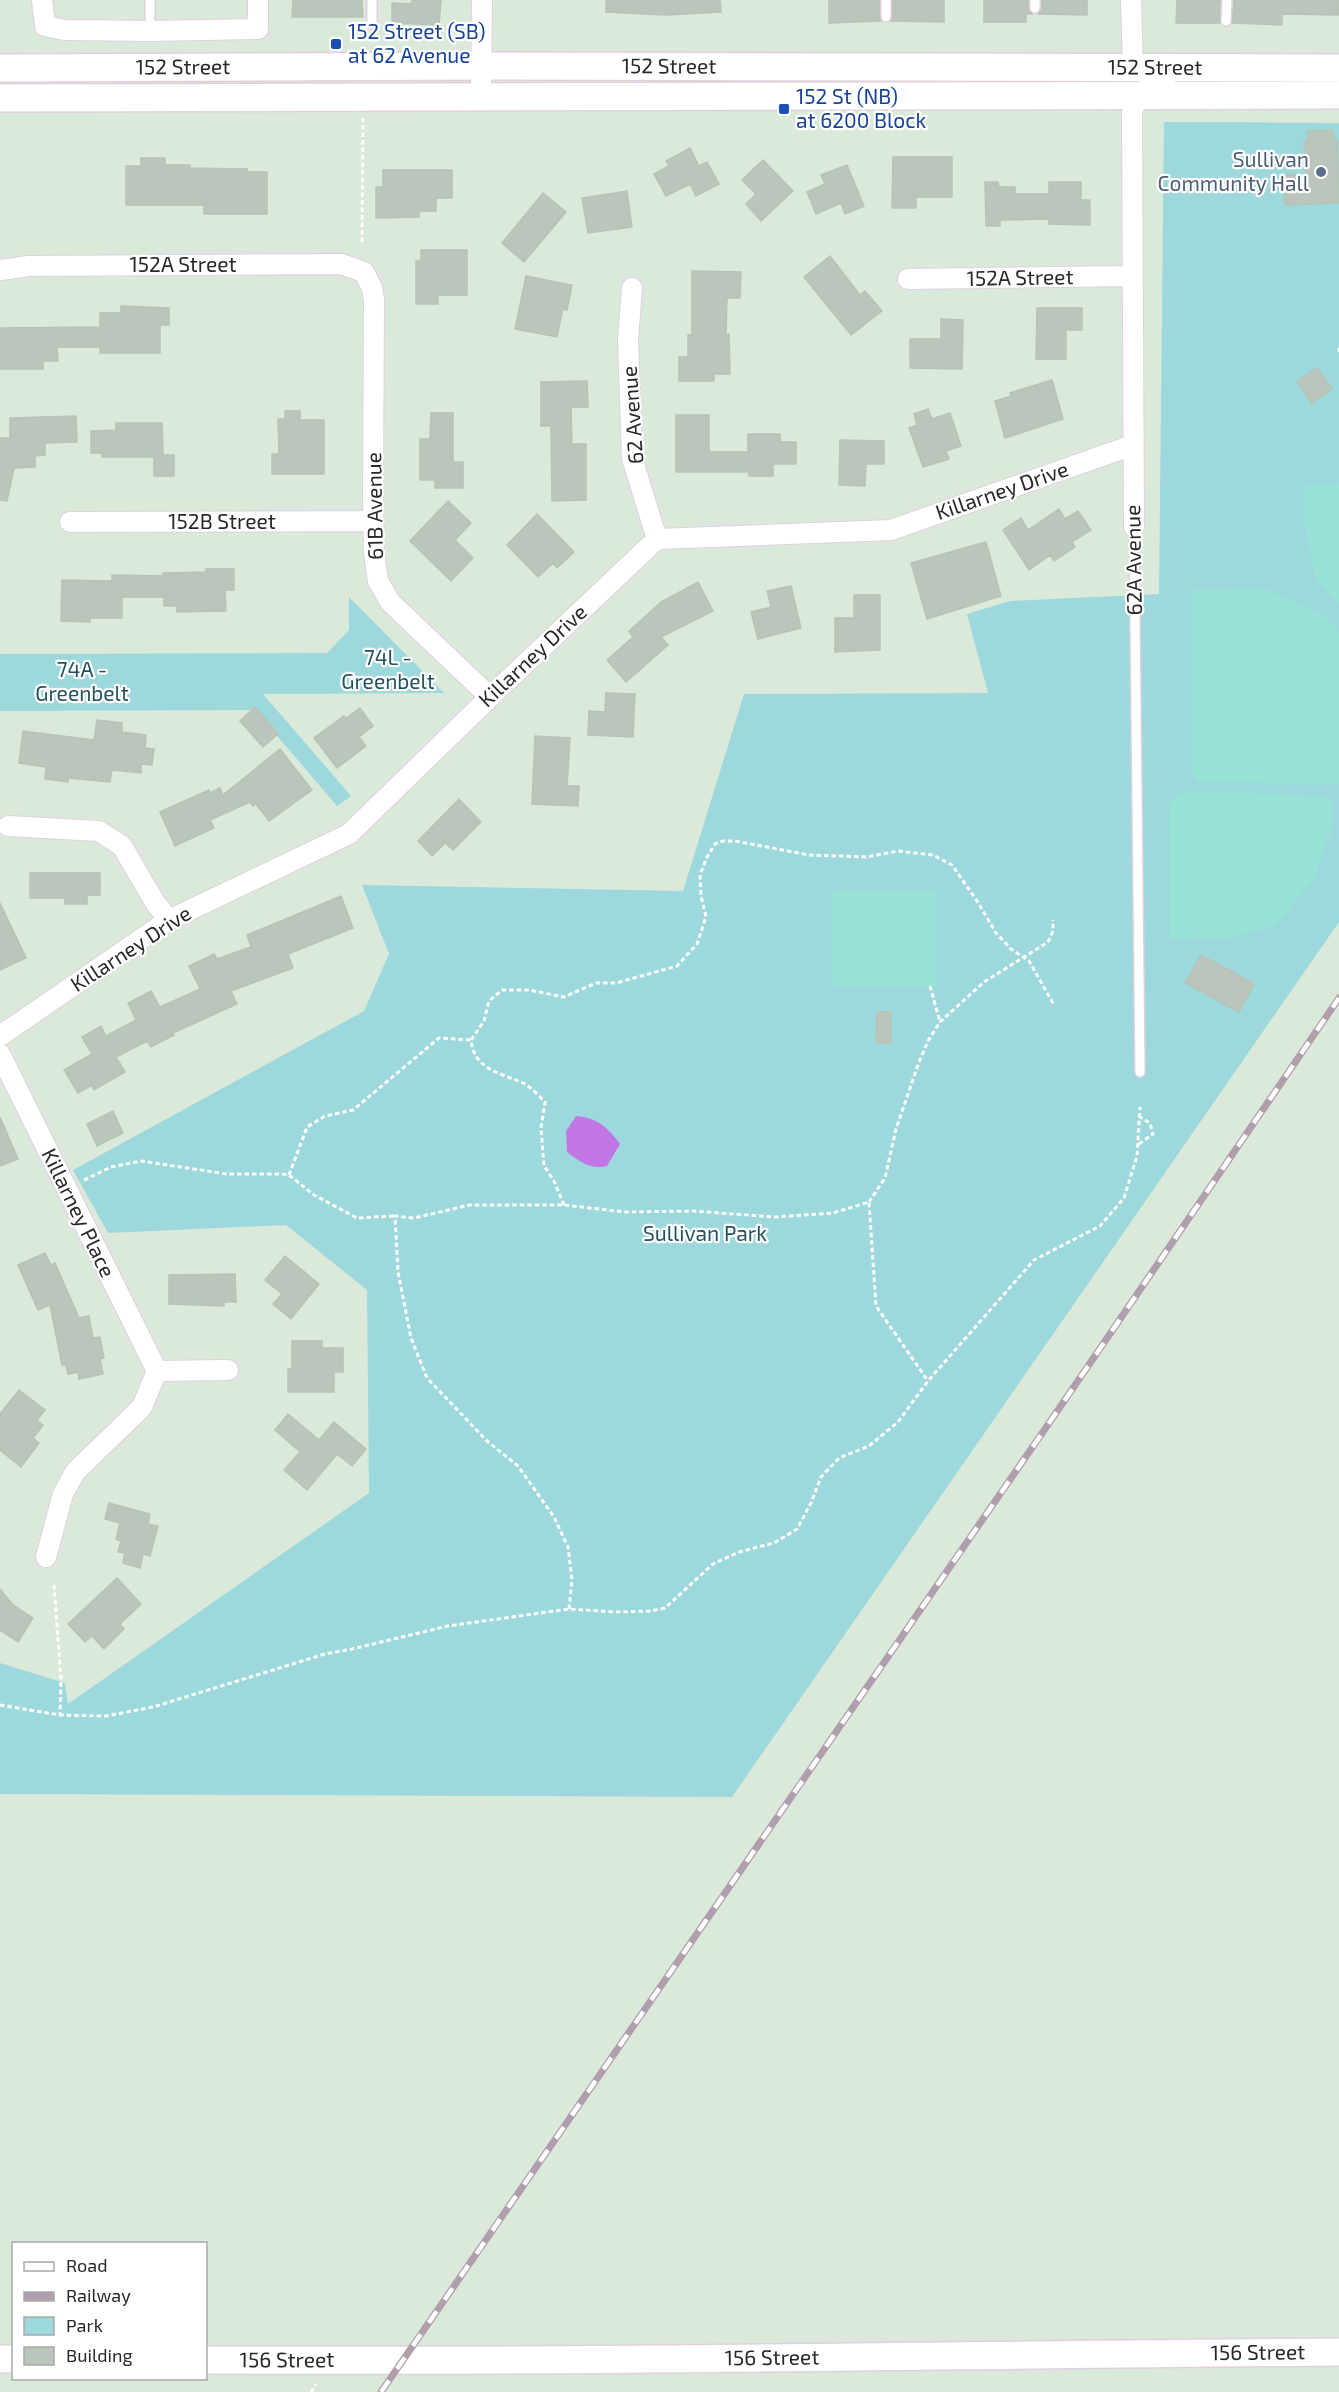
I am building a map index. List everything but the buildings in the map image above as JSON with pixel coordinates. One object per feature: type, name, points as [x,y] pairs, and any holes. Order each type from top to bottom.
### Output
[{"type":"main road","name":"152 Street","points":[[0,68],[482,66],[1339,68]]},
{"type":"main road","name":"152 Street","points":[[0,98],[1339,95]]},
{"type":"main road","name":"156 Street","points":[[207,2360],[661,2360],[773,2356],[1339,2352]]},
{"type":"street","points":[[42,0],[45,26],[65,30],[150,32],[258,29],[258,0]]},
{"type":"street","points":[[481,96],[482,0]]},
{"type":"street","points":[[1131,0],[1132,68]]},
{"type":"street","points":[[1139,94],[1177,68]]},
{"type":"street","name":"62A Avenue","points":[[1134,528],[1132,112],[1139,94]]},
{"type":"street","name":"152A Street","points":[[0,270],[29,266],[341,264],[364,272]]},
{"type":"street","name":"61B Avenue","points":[[364,272],[372,288],[374,300],[374,521],[378,580],[390,602],[490,697]]},
{"type":"street","name":"152A Street","points":[[908,279],[1132,276]]},
{"type":"street","name":"62 Avenue","points":[[632,288],[628,340],[632,458],[657,539]]},
{"type":"street","name":"Killarney Drive","points":[[0,1036],[169,920],[349,834],[657,539],[891,530],[1133,445]]},
{"type":"street","name":"152B Street","points":[[70,522],[374,521]]},
{"type":"street","points":[[8,826],[99,831],[122,846],[156,904],[169,920]]},
{"type":"street","name":"Killarney Place","points":[[0,1054],[157,1371]]},
{"type":"street","points":[[46,1557],[63,1494],[75,1472],[142,1407],[157,1371],[228,1370]]},
{"type":"lane","points":[[150,0],[150,32]]},
{"type":"lane","points":[[372,0],[372,24]]},
{"type":"lane","points":[[886,0],[886,17]]},
{"type":"lane","points":[[1226,21],[1227,0]]},
{"type":"lane","name":"62A Avenue","points":[[1134,528],[1140,1072]]},
{"type":"path","points":[[362,242],[363,110]]},
{"type":"path","points":[[564,1205],[554,1181],[544,1166],[542,1128],[545,1102],[526,1084],[492,1072],[472,1051],[471,1040],[484,1021],[489,1001],[502,990],[529,990],[564,997],[596,983],[616,983],[676,966],[697,944],[706,917],[701,896],[700,875],[715,844],[735,841],[809,855],[867,857],[898,851],[933,855],[951,866],[977,901],[996,933],[1011,949],[1029,961],[1054,1005]]},
{"type":"path","points":[[928,1382],[876,1306],[869,1202],[885,1178],[896,1129],[928,1041],[940,1022],[984,982],[1048,942],[1053,931],[1053,920]]},
{"type":"path","points":[[930,986],[940,1022]]},
{"type":"path","points":[[289,1175],[307,1127],[325,1116],[353,1110],[440,1038],[471,1040]]},
{"type":"path","points":[[0,1705],[60,1715],[106,1716],[153,1707],[325,1654],[448,1626],[570,1609],[615,1612],[651,1611],[665,1608],[713,1564],[739,1552],[774,1543],[797,1529],[821,1478],[839,1458],[869,1446],[898,1422],[928,1382],[1034,1260],[1100,1227],[1124,1198],[1137,1156],[1140,1107]]},
{"type":"path","points":[[1139,1144],[1153,1134],[1150,1123],[1140,1117]]},
{"type":"path","points":[[80,1182],[111,1167],[141,1161],[227,1174],[289,1175],[314,1195],[357,1218],[395,1216],[414,1218],[470,1205],[564,1205],[626,1212],[693,1211],[774,1217],[833,1213],[869,1202]]},
{"type":"path","points":[[395,1216],[398,1272],[411,1338],[427,1378],[487,1441],[518,1466],[554,1517],[568,1547],[572,1580],[570,1609]]},
{"type":"path","points":[[54,1585],[62,1680],[60,1715]]},
{"type":"green space","name":"Sullivan Park","points":[[1164,122],[1339,123],[1339,922],[732,1797],[0,1794],[0,1663],[65,1683],[68,1704],[369,1493],[367,1290],[286,1225],[108,1233],[73,1170],[364,1011],[389,954],[362,885],[683,891],[744,694],[988,693],[967,614],[1010,601],[1159,594]]},
{"type":"green space","name":"74A - Greenbelt","points":[[349,597],[444,693],[263,694],[351,796],[337,806],[255,710],[0,711],[0,654],[327,653],[349,630]]},
{"type":"shaded area","points":[[1339,484],[1339,605],[1316,579],[1305,531],[1305,485]]},
{"type":"shaded area","points":[[1265,589],[1324,615],[1339,632],[1339,784],[1199,782],[1191,773],[1191,590]]},
{"type":"shaded area","points":[[1242,792],[1333,798],[1332,829],[1314,879],[1276,925],[1230,938],[1170,939],[1169,804],[1180,793]]},
{"type":"shaded area","points":[[833,891],[936,891],[936,986],[833,986]]},
{"type":"shaded area","points":[[576,1116],[601,1124],[620,1144],[607,1166],[591,1166],[567,1152],[566,1131]]},
{"type":"railway","points":[[381,2392],[1056,1413],[1339,998]]},
{"type":"place","name":"152 Street (SB) at 62 Avenue","points":[[336,44]]},
{"type":"place","name":"152 St (NB) at 6200 Block","points":[[784,109]]},
{"type":"place","name":"Sullivan Community Hall","points":[[1321,172]]},
{"type":"park label","name":"74L - Greenbelt","points":[[388,670]]}]
